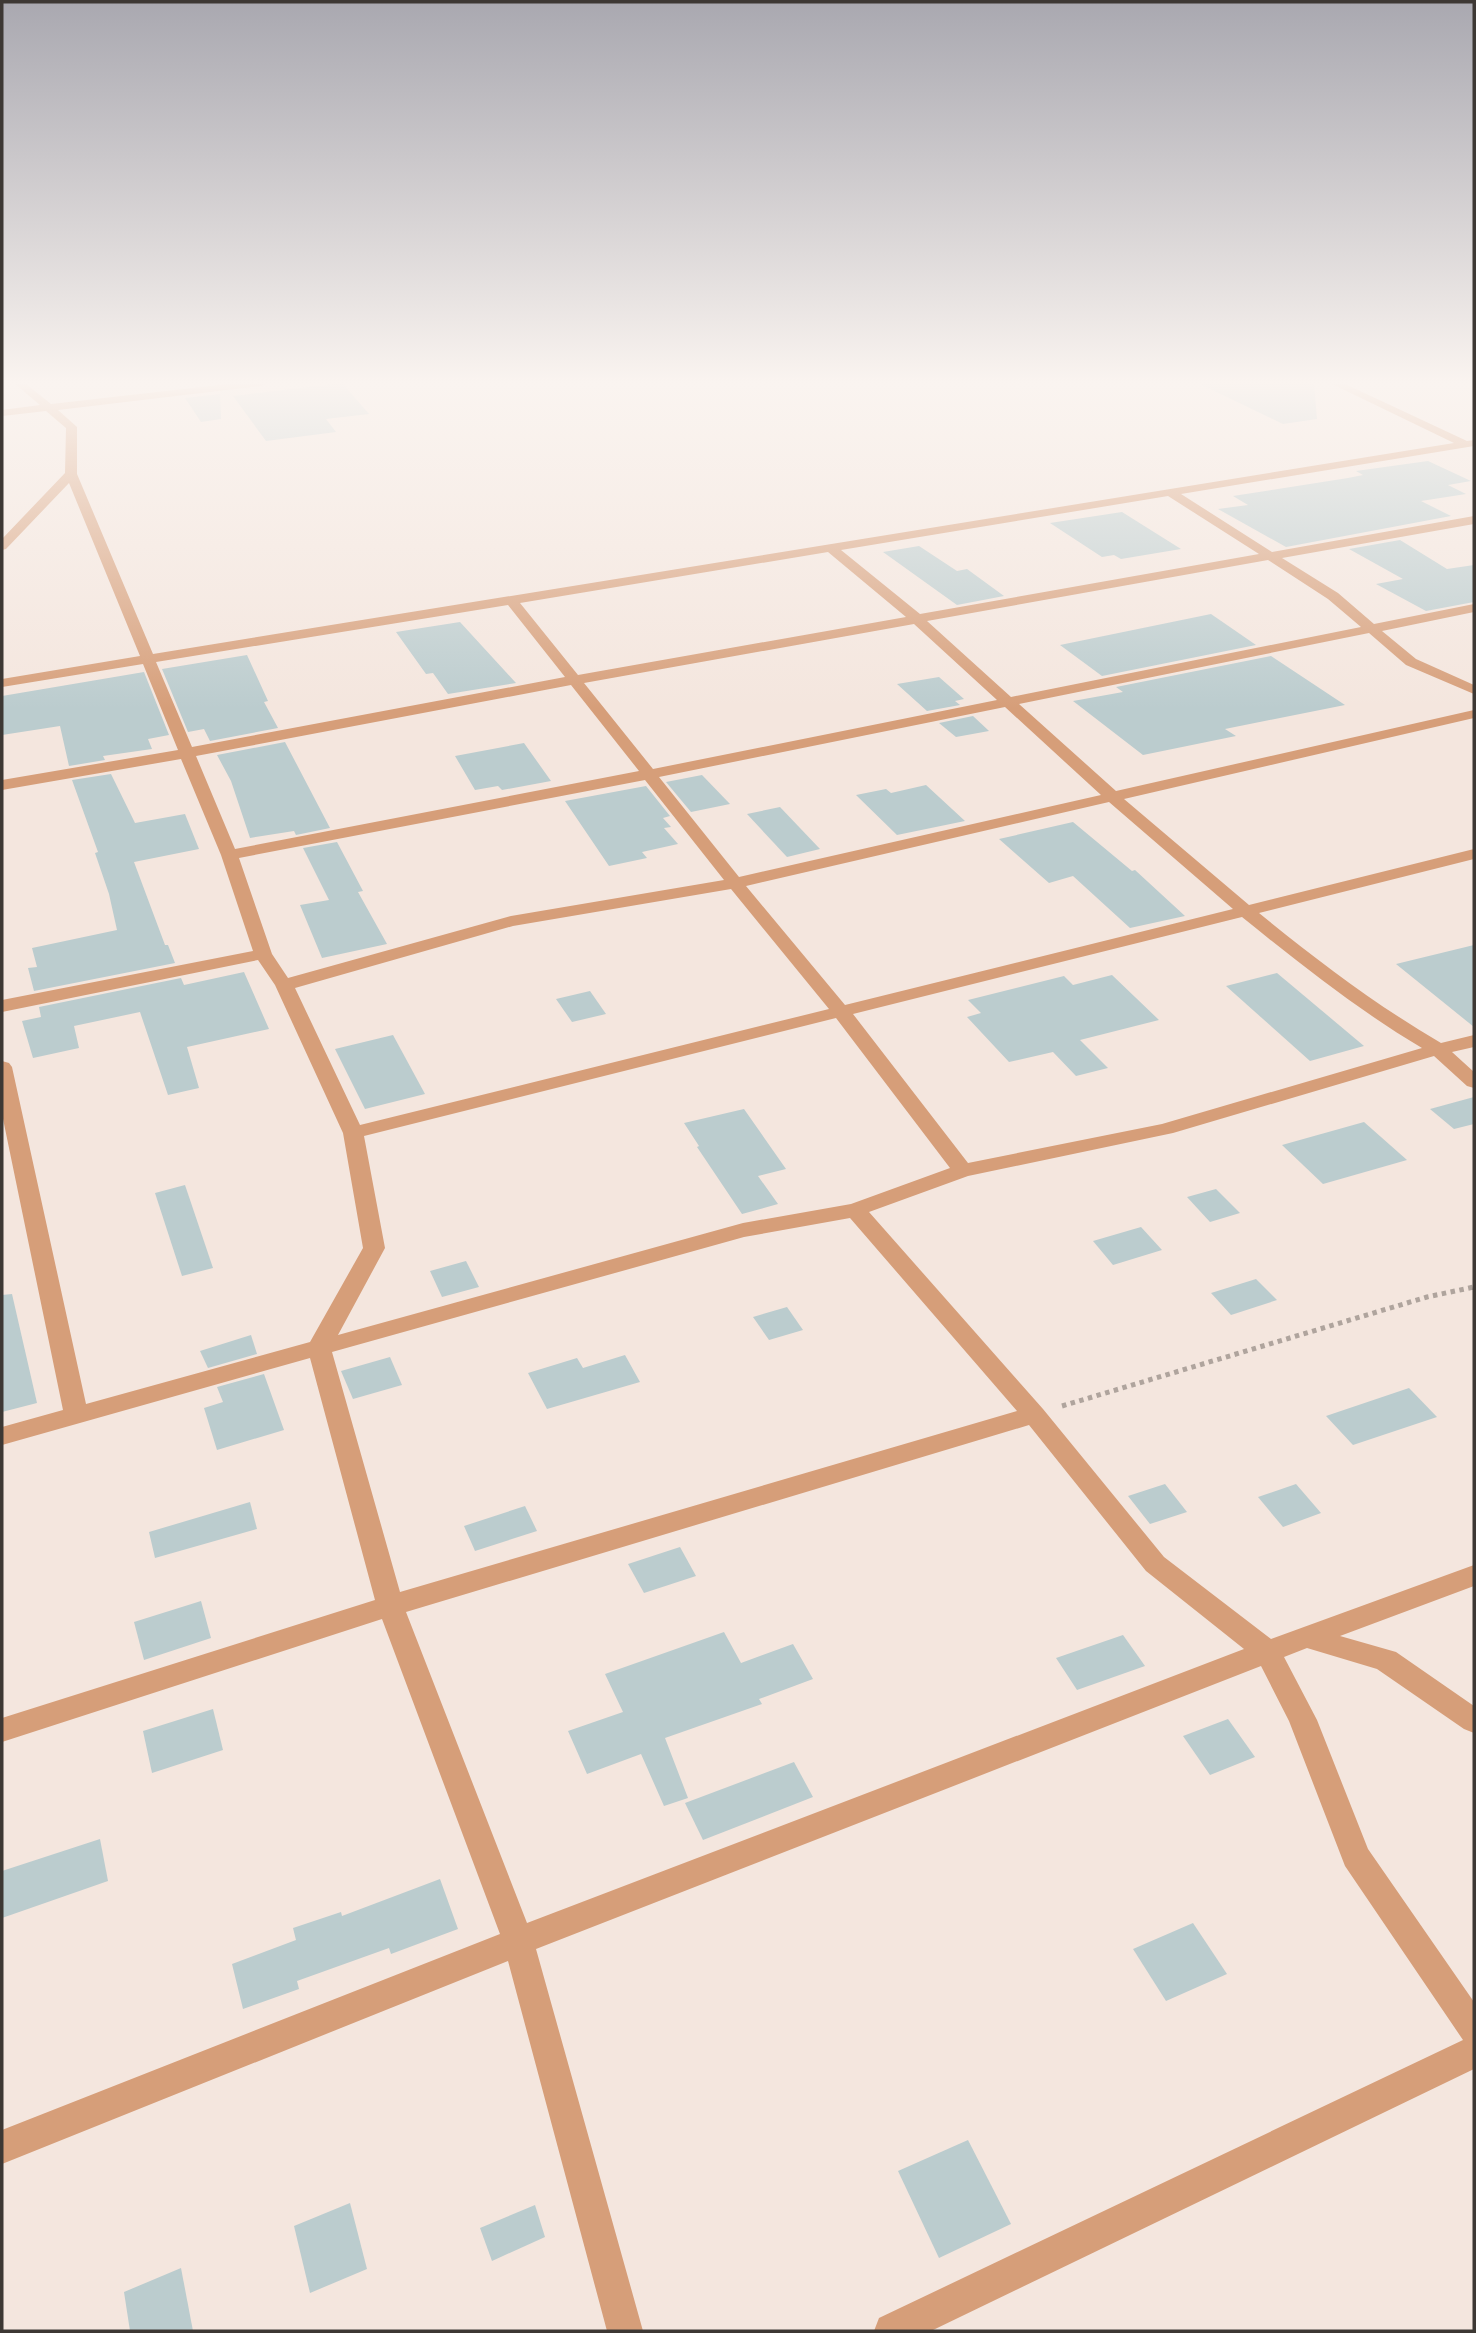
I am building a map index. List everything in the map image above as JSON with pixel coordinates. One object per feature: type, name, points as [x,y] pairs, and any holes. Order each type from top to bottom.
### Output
[{"type":"street","points":[[2,546],[54,492]]},
{"type":"street","points":[[78,492],[229,855],[263,954],[284,985],[353,1133],[374,1248],[319,1348],[390,1606],[518,1941],[625,2331]]},
{"type":"street","points":[[2,683],[1169,492],[1334,596],[1411,662],[1474,691]]},
{"type":"street","points":[[2,785],[1474,520]]},
{"type":"street","points":[[831,548],[917,619],[1114,798],[1246,911],[1301,956],[1390,1021],[1438,1048],[1474,1082]]},
{"type":"street","points":[[511,600],[841,1012],[963,1171]]},
{"type":"street","points":[[229,855],[650,774],[1474,608]]},
{"type":"street","points":[[284,985],[511,921],[735,883],[1474,714]]},
{"type":"street","points":[[353,1133],[1474,854]]},
{"type":"street","points":[[2,1006],[263,954]]},
{"type":"street","points":[[2,1436],[743,1230],[855,1210],[963,1171],[1166,1129],[1438,1048],[1474,1041]]},
{"type":"street","points":[[2,1067],[10,1144],[76,1415]]},
{"type":"street","points":[[855,1210],[1034,1415],[1155,1564],[1267,1651],[1303,1720],[1356,1856],[1474,2029]]},
{"type":"street","points":[[2,1730],[390,1606],[1034,1415]]},
{"type":"street","points":[[2,2147],[518,1941],[1267,1651],[1474,1575]]},
{"type":"street","points":[[1306,1637],[1386,1660],[1474,1721]]},
{"type":"street","points":[[892,2331],[1474,2052]]},
{"type":"path","points":[[1034,1415],[1427,1297],[1474,1287]]},
{"type":"building","points":[[1259,492],[1466,494],[1421,501],[1451,516],[1286,547],[1218,509],[1248,505],[1233,496]]},
{"type":"building","points":[[1122,512],[1181,549],[1121,559],[1114,555],[1102,557],[1050,523]]},
{"type":"building","points":[[1400,540],[1447,569],[1474,565],[1474,602],[1426,611],[1376,584],[1403,579],[1349,549]]},
{"type":"building","points":[[919,546],[957,571],[967,569],[1004,596],[957,605],[883,552]]},
{"type":"building","points":[[1211,614],[1256,645],[1102,676],[1060,645]]},
{"type":"building","points":[[460,622],[516,683],[448,694],[433,673],[426,674],[396,632]]},
{"type":"building","points":[[247,655],[268,701],[264,702],[278,728],[210,741],[204,729],[188,732],[162,669]]},
{"type":"building","points":[[1271,656],[1345,705],[1225,729],[1236,736],[1143,755],[1073,701],[1123,692],[1116,687]]},
{"type":"building","points":[[144,672],[169,735],[148,739],[152,749],[103,756],[105,760],[69,766],[60,726],[2,735],[2,696]]},
{"type":"building","points":[[939,677],[964,699],[955,701],[960,705],[927,711],[897,684]]},
{"type":"building","points":[[973,716],[989,731],[956,737],[939,723]]},
{"type":"building","points":[[285,742],[330,828],[296,835],[294,831],[250,838],[231,781],[217,755]]},
{"type":"building","points":[[524,743],[551,781],[502,790],[498,786],[475,790],[455,756]]},
{"type":"building","points":[[111,774],[135,823],[185,814],[199,849],[134,862],[165,945],[168,945],[175,963],[34,991],[28,968],[37,967],[32,948],[117,930],[109,894],[95,853],[98,852],[72,780]]},
{"type":"building","points":[[702,775],[730,804],[691,812],[666,782]]},
{"type":"building","points":[[926,785],[965,821],[897,835],[856,795],[886,789],[891,793]]},
{"type":"building","points":[[646,786],[670,816],[663,818],[671,827],[664,828],[678,844],[642,852],[647,858],[609,866],[565,801]]},
{"type":"building","points":[[780,807],[820,849],[787,857],[747,814]]},
{"type":"building","points":[[1073,822],[1132,871],[1135,870],[1185,916],[1130,928],[1073,876],[1049,883],[999,839]]},
{"type":"building","points":[[337,842],[363,891],[358,892],[387,944],[322,958],[300,905],[329,900],[303,848]]},
{"type":"building","points":[[1474,945],[1474,1027],[1396,964]]},
{"type":"building","points":[[244,972],[269,1029],[187,1047],[199,1088],[168,1095],[140,1012],[74,1026],[79,1048],[33,1058],[22,1021],[41,1017],[39,1007],[181,978],[184,985]]},
{"type":"building","points":[[1277,973],[1364,1046],[1310,1061],[1226,986]]},
{"type":"building","points":[[1112,975],[1159,1020],[1080,1040],[1108,1068],[1076,1076],[1053,1052],[1009,1062],[967,1017],[981,1013],[968,1000],[1064,976],[1073,985]]},
{"type":"building","points":[[590,991],[606,1014],[572,1022],[556,999]]},
{"type":"building","points":[[393,1035],[425,1094],[365,1109],[335,1049]]},
{"type":"building","points":[[1474,1097],[1474,1124],[1454,1129],[1430,1109]]},
{"type":"building","points":[[744,1109],[786,1169],[758,1176],[778,1204],[742,1214],[684,1123]]},
{"type":"building","points":[[1364,1122],[1407,1160],[1323,1184],[1282,1145]]},
{"type":"building","points":[[185,1185],[213,1268],[182,1276],[155,1193]]},
{"type":"building","points":[[1216,1189],[1240,1213],[1210,1222],[1187,1197]]},
{"type":"building","points":[[1141,1227],[1162,1250],[1113,1265],[1093,1241]]},
{"type":"building","points":[[466,1261],[479,1287],[442,1297],[430,1271]]},
{"type":"building","points":[[1256,1279],[1277,1300],[1231,1315],[1211,1293]]},
{"type":"building","points":[[12,1294],[37,1403],[2,1412],[2,1295]]},
{"type":"building","points":[[787,1307],[803,1330],[769,1340],[753,1317]]},
{"type":"building","points":[[251,1335],[257,1354],[208,1368],[200,1351]]},
{"type":"building","points":[[625,1355],[640,1382],[547,1409],[528,1373],[577,1358],[583,1368]]},
{"type":"building","points":[[390,1357],[402,1385],[353,1399],[341,1371]]},
{"type":"building","points":[[264,1374],[284,1430],[217,1450],[204,1408],[223,1402],[217,1387]]},
{"type":"building","points":[[1409,1388],[1437,1417],[1353,1445],[1326,1416]]},
{"type":"building","points":[[1165,1484],[1187,1512],[1150,1524],[1128,1496]]},
{"type":"building","points":[[1296,1484],[1321,1513],[1283,1527],[1258,1497]]},
{"type":"building","points":[[250,1502],[257,1529],[155,1558],[149,1532]]},
{"type":"building","points":[[525,1506],[537,1531],[475,1551],[464,1526]]},
{"type":"building","points":[[680,1547],[696,1576],[644,1593],[628,1564]]},
{"type":"building","points":[[201,1601],[211,1638],[144,1660],[134,1622]]},
{"type":"building","points":[[724,1632],[741,1663],[793,1644],[813,1679],[759,1699],[762,1704],[665,1738],[688,1798],[664,1806],[641,1754],[587,1774],[568,1731],[623,1712],[605,1674]]},
{"type":"building","points":[[1123,1635],[1145,1666],[1077,1690],[1056,1658]]},
{"type":"building","points":[[213,1709],[223,1750],[152,1773],[143,1731]]},
{"type":"building","points":[[1228,1719],[1255,1757],[1210,1775],[1183,1736]]},
{"type":"building","points":[[794,1762],[813,1797],[703,1840],[685,1803]]},
{"type":"building","points":[[100,1839],[108,1881],[2,1918],[2,1871]]},
{"type":"building","points":[[440,1879],[458,1929],[391,1954],[389,1948],[297,1981],[299,1989],[243,2009],[232,1964],[296,1940],[293,1928],[341,1912],[342,1916]]},
{"type":"building","points":[[1193,1923],[1227,1974],[1166,2001],[1133,1949]]},
{"type":"building","points":[[968,2140],[1011,2224],[939,2258],[898,2171]]},
{"type":"building","points":[[350,2203],[367,2269],[310,2293],[294,2226]]},
{"type":"building","points":[[535,2205],[545,2237],[492,2261],[480,2228]]},
{"type":"building","points":[[181,2268],[193,2331],[130,2331],[124,2292]]}]
